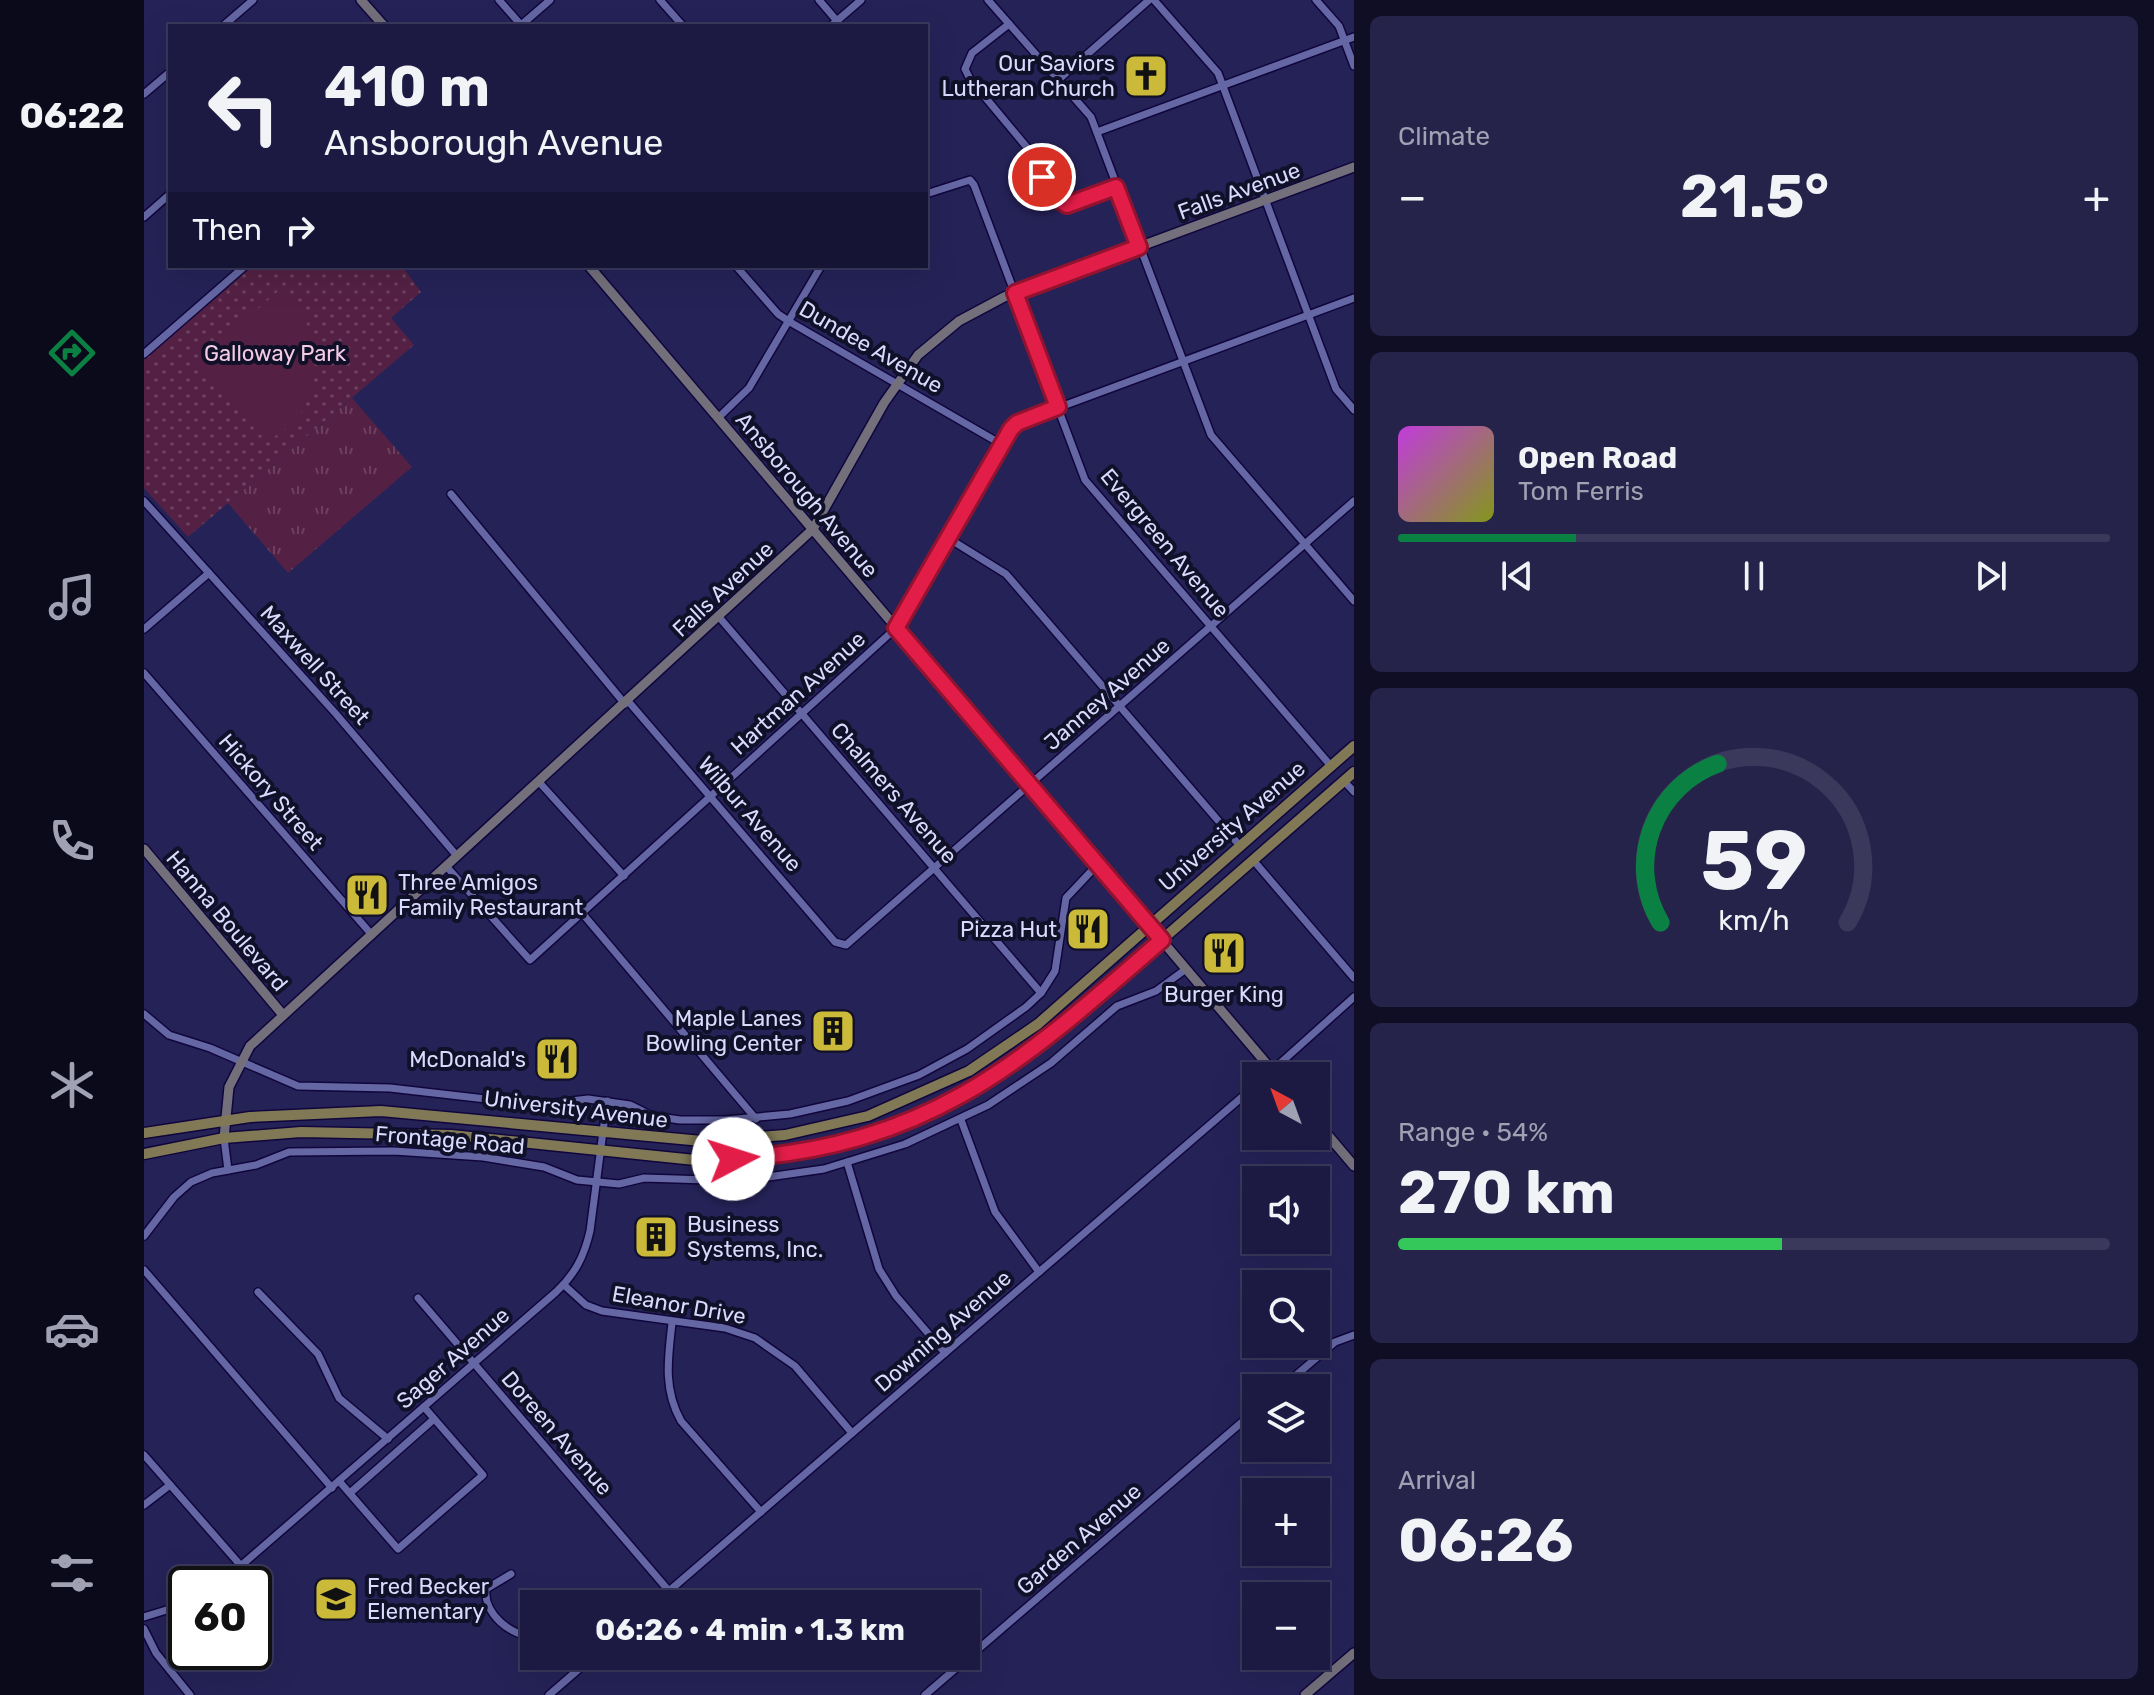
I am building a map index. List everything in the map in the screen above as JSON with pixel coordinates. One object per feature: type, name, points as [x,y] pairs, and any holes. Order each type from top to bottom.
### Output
[{"type":"main road","name":"University Avenue","points":[[144,1133],[224,1119],[381,1111],[456,1115],[672,1141],[758,1138],[839,1124],[893,1107],[944,1085],[994,1056],[1038,1024],[1354,746]]},
{"type":"main road","name":"University Avenue","points":[[144,1154],[224,1138],[381,1131],[685,1160],[760,1158],[857,1139],[915,1119],[978,1088],[1023,1058],[1354,772]]},
{"type":"street","points":[[225,24],[253,0]]},
{"type":"street","points":[[361,0],[382,24]]},
{"type":"street","points":[[499,0],[519,24]]},
{"type":"street","points":[[523,24],[550,0]]},
{"type":"street","points":[[660,0],[681,24]]},
{"type":"street","points":[[819,0],[834,24],[861,0]]},
{"type":"street","points":[[988,0],[1091,117],[1211,435],[1354,601]]},
{"type":"street","points":[[1058,80],[1152,0],[1218,73],[1336,389],[1354,410]]},
{"type":"street","points":[[1316,0],[1339,26],[1354,66]]},
{"type":"street","points":[[1009,24],[972,53],[965,69],[970,79],[1030,151],[1054,200],[1067,205],[1116,187]]},
{"type":"street","points":[[1097,132],[1354,37]]},
{"type":"street","points":[[145,93],[168,74]]},
{"type":"street","points":[[162,78],[168,85]]},
{"type":"street","name":"Falls Avenue","points":[[228,1170],[224,1119],[229,1087],[241,1060],[283,1015],[813,529],[896,383],[918,355],[973,312],[1015,293],[1354,167]]},
{"type":"street","name":"Evergreen Avenue","points":[[928,193],[970,180],[1085,480],[1331,766]]},
{"type":"street","points":[[144,217],[168,196]]},
{"type":"street","points":[[144,354],[243,268]]},
{"type":"street","name":"Ansborough Avenue","points":[[591,268],[1098,864],[1262,1062]]},
{"type":"street","name":"Dundee Avenue","points":[[738,268],[778,314],[1001,444]]},
{"type":"street","points":[[718,418],[749,388],[820,268]]},
{"type":"street","name":"Hartman Avenue","points":[[446,866],[530,960],[896,628],[1001,444],[1017,423],[1354,298]]},
{"type":"street","name":"Wilbur Avenue","points":[[451,494],[835,942],[846,945]]},
{"type":"street","name":"Maxwell Street","points":[[144,501],[336,714],[457,856]]},
{"type":"street","name":"Janney Avenue","points":[[846,945],[1354,501]]},
{"type":"street","points":[[948,538],[1006,574],[1240,846]]},
{"type":"street","points":[[144,629],[209,573]]},
{"type":"street","name":"Chalmers Avenue","points":[[719,617],[1041,993]]},
{"type":"street","name":"Hickory Street","points":[[144,673],[372,935]]},
{"type":"street","points":[[1344,781],[1354,792]]},
{"type":"street","points":[[539,782],[624,876]]},
{"type":"street","name":"Hanna Boulevard","points":[[144,849],[283,1015]]},
{"type":"street","points":[[1253,860],[1354,978]]},
{"type":"street","name":"Frontage Road","points":[[144,1014],[169,1035],[241,1060],[287,1082],[308,1087],[390,1088],[538,1105],[577,1099],[607,1101],[630,1105],[664,1118],[756,1119],[848,1101],[919,1075],[990,1035],[1041,993],[1057,961],[1062,908],[1071,890],[1098,864]]},
{"type":"street","points":[[582,913],[756,1119]]},
{"type":"street","name":"Frontage Road","points":[[144,1236],[181,1189],[201,1176],[256,1165],[289,1152],[394,1151],[529,1163],[577,1180],[619,1184],[644,1178],[740,1181],[847,1162],[905,1144],[961,1120],[1051,1063],[1117,1006],[1156,991],[1186,969]]},
{"type":"street","points":[[1285,1062],[1354,997]]},
{"type":"street","name":"Downing Avenue","points":[[670,1590],[1242,1097]]},
{"type":"street","name":"Sager Avenue","points":[[243,1566],[564,1285],[585,1252],[607,1101]]},
{"type":"street","points":[[961,1120],[995,1212],[1039,1272]]},
{"type":"street","points":[[1330,1138],[1354,1166]]},
{"type":"street","points":[[847,1162],[879,1269],[896,1296],[945,1353]]},
{"type":"street","points":[[144,1270],[332,1488]]},
{"type":"street","name":"Eleanor Drive","points":[[564,1285],[594,1308],[672,1323],[743,1332],[771,1346],[795,1366],[852,1433]]},
{"type":"street","points":[[258,1292],[318,1354],[333,1391],[388,1439]]},
{"type":"street","name":"Doreen Avenue","points":[[418,1298],[668,1590]]},
{"type":"street","points":[[672,1323],[667,1359],[672,1406],[681,1421],[761,1512]]},
{"type":"street","points":[[1297,1374],[1335,1342],[1354,1335]]},
{"type":"street","points":[[339,1481],[398,1549],[483,1475],[424,1407]]},
{"type":"street","points":[[350,1493],[434,1419]]},
{"type":"street","name":"Garden Avenue","points":[[925,1695],[1242,1422]]},
{"type":"street","points":[[144,1455],[241,1566]]},
{"type":"street","points":[[144,1505],[170,1485]]},
{"type":"street","points":[[511,1574],[486,1589],[488,1607],[513,1633],[520,1634]]},
{"type":"street","points":[[144,1617],[168,1610]]},
{"type":"street","points":[[144,1629],[156,1653],[190,1695]]},
{"type":"street","points":[[1305,1695],[1354,1653]]},
{"type":"street","points":[[549,1695],[577,1670]]},
{"type":"green space","name":"Galloway Park","points":[[244,268],[403,268],[421,292],[391,318],[414,345],[188,537],[144,488],[144,358]]},
{"type":"green space","points":[[282,288],[300,309],[310,331],[315,375],[299,419],[267,442],[200,367],[199,360]]},
{"type":"green space","points":[[352,398],[412,467],[288,573],[228,503]]},
{"type":"place","name":"Our Saviors Lutheran Church","points":[[1146,76]]},
{"type":"place","name":"Three Amigos Family Restaurant","points":[[367,895]]},
{"type":"place","name":"Pizza Hut","points":[[1088,929]]},
{"type":"place","name":"Burger King","points":[[1224,953]]},
{"type":"place","name":"Maple Lanes Bowling Center","points":[[833,1031]]},
{"type":"place","name":"McDonald's","points":[[557,1059]]},
{"type":"place","name":"Business Systems, Inc.","points":[[656,1237]]},
{"type":"place","name":"Fred Becker Elementary","points":[[336,1599]]},
{"type":"route","points":[[733,1159],[822,1148],[857,1139],[945,1106],[1011,1067],[1046,1041],[1162,940],[896,628],[1011,429],[1017,423],[1058,407],[1015,293],[1139,247],[1116,187],[1067,205],[1054,200],[1042,177]]}]
